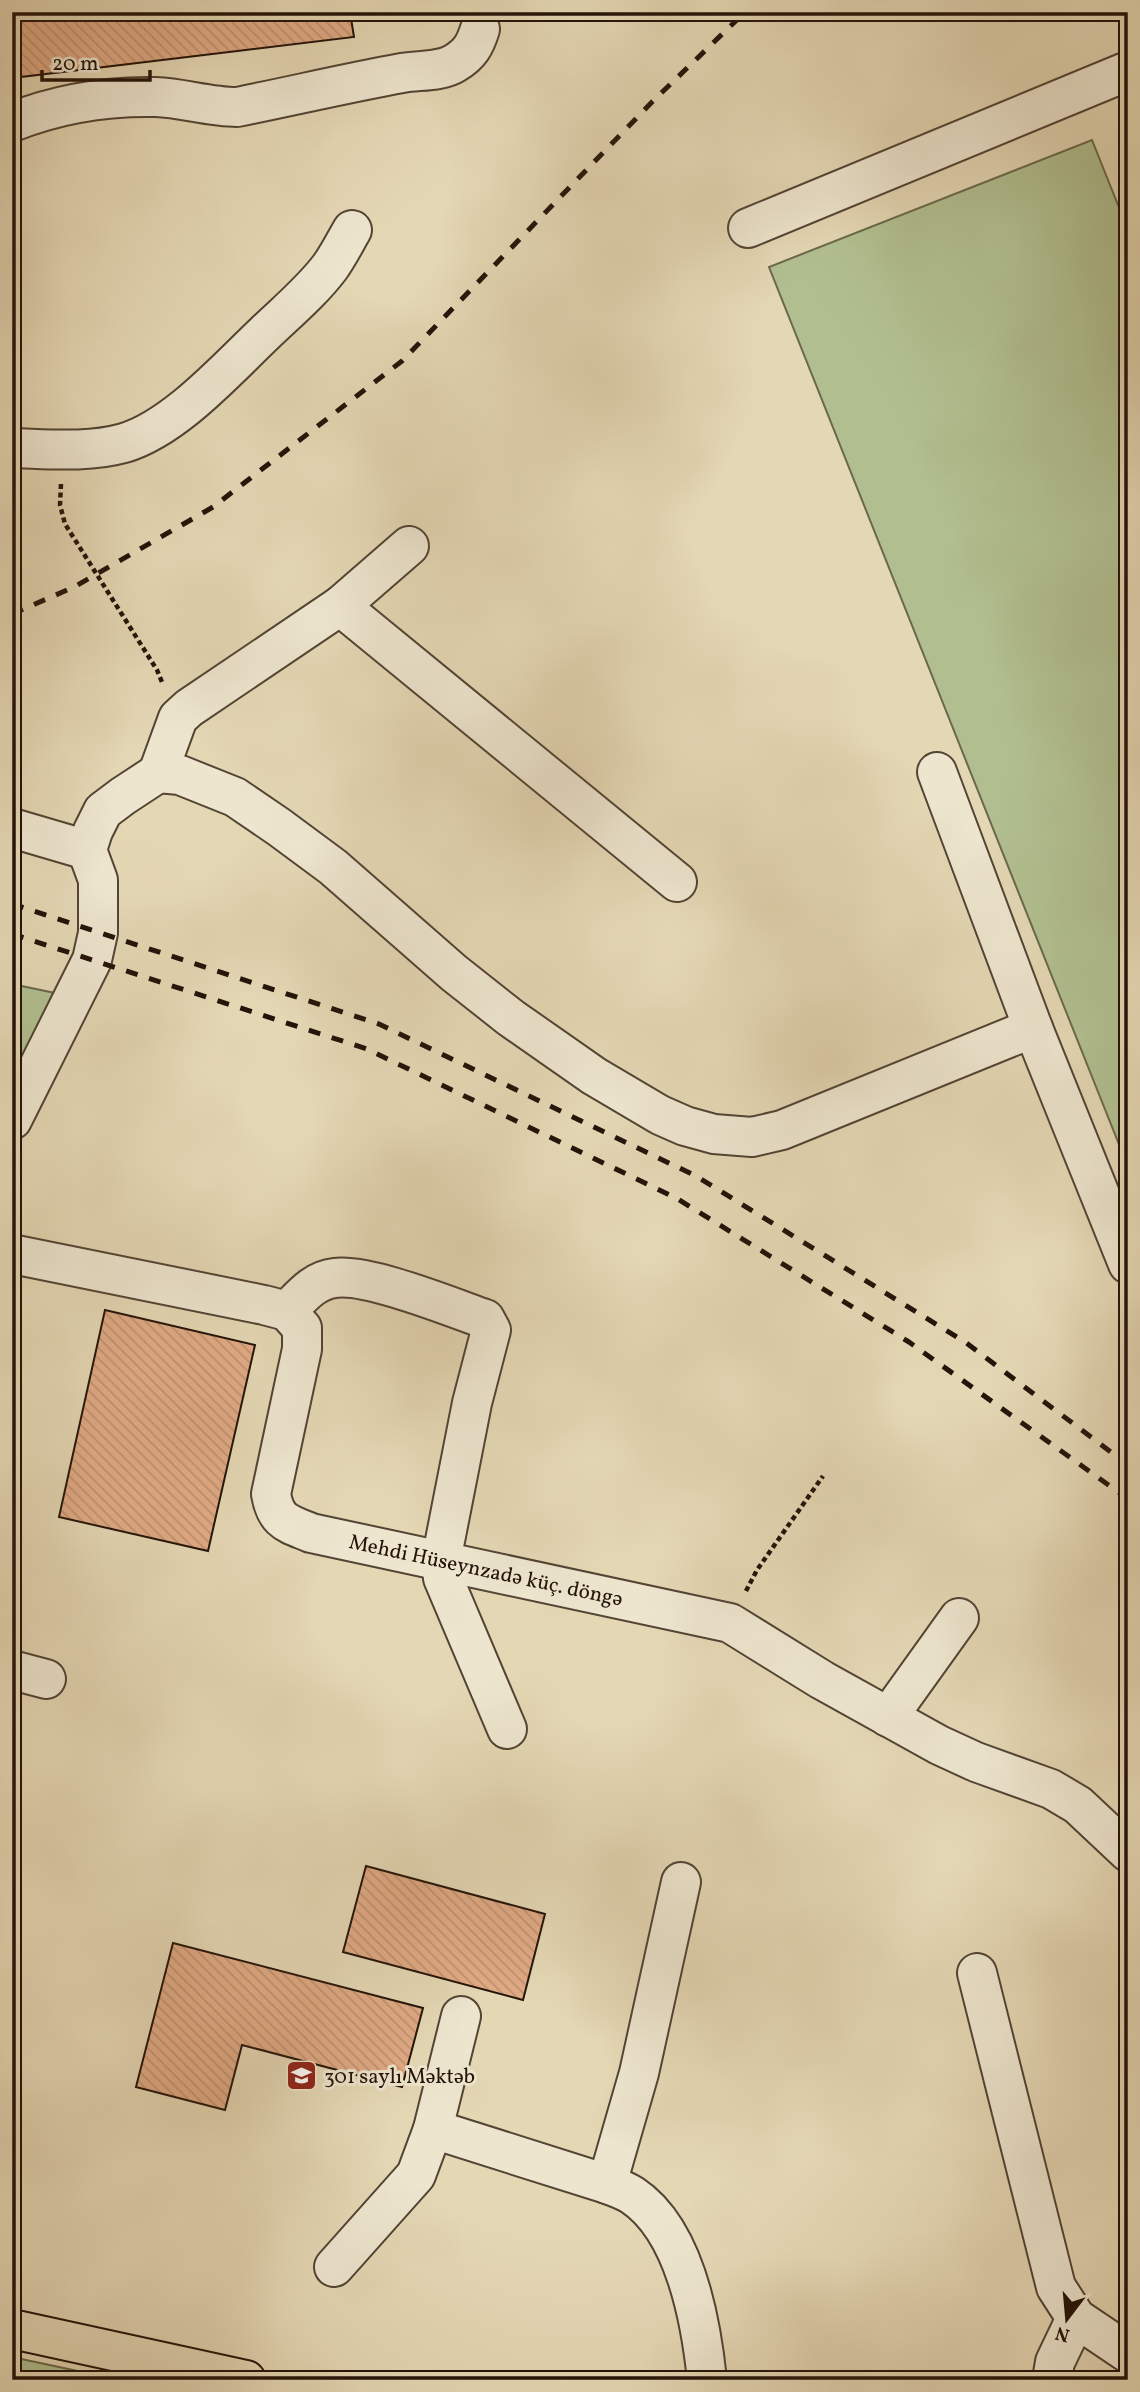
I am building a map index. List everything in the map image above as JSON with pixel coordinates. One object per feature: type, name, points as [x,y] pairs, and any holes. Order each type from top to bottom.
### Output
[{"type":"main road","points":[[12,2329],[246,2380]]},
{"type":"street","points":[[12,122],[35,113],[99,100],[158,97],[214,107],[237,107],[405,72],[435,69],[453,65],[473,48],[480,29]]},
{"type":"street","points":[[748,228],[1128,71]]},
{"type":"street","points":[[12,448],[85,449],[124,443],[173,417],[220,376],[314,285],[331,265],[352,230]]},
{"type":"street","points":[[12,1120],[92,960],[98,933],[98,880],[87,850],[103,811],[158,773],[178,718],[189,708],[340,606],[409,546]]},
{"type":"street","points":[[340,606],[677,882]]},
{"type":"street","points":[[937,772],[1032,1028],[1128,1264]]},
{"type":"street","points":[[158,773],[180,775],[235,797],[333,867],[454,973],[511,1018],[594,1076],[660,1115],[685,1126],[715,1134],[752,1137],[782,1130],[1032,1028]]},
{"type":"street","points":[[12,828],[87,850]]},
{"type":"street","points":[[12,1254],[288,1311],[311,1287],[333,1278],[361,1278],[485,1319],[492,1330],[472,1403],[441,1562],[443,1578],[507,1729]]},
{"type":"street","name":"Mehdi Hüseynzadə küç. döngə","points":[[288,1311],[302,1328],[302,1349],[271,1494],[274,1511],[288,1524],[311,1533],[730,1623],[939,1745],[976,1762],[1051,1789],[1121,1834]]},
{"type":"street","points":[[888,1717],[959,1618]]},
{"type":"street","points":[[607,2184],[639,2073],[681,1882]]},
{"type":"street","points":[[977,1973],[1056,2287],[1076,2318],[1128,2353]]},
{"type":"street","points":[[334,2267],[416,2175],[433,2129],[461,2016]]},
{"type":"street","points":[[433,2129],[607,2184],[632,2195],[657,2220],[678,2253],[696,2307],[707,2380]]},
{"type":"street","points":[[1052,2380],[1055,2362],[1076,2318]]},
{"type":"path","points":[[63,449],[60,505],[65,524],[157,670],[178,718]]},
{"type":"path","points":[[730,1623],[757,1570],[822,1476]]},
{"type":"green space","points":[[1092,140],[1128,230],[1128,1167],[769,267]]},
{"type":"green space","points":[[12,984],[55,993],[12,1080]]},
{"type":"green space","points":[[12,2357],[120,2380],[12,2380]]},
{"type":"building","points":[[12,12],[350,12],[354,37],[12,78]]},
{"type":"building","points":[[105,1310],[255,1345],[208,1551],[59,1517]]},
{"type":"building","points":[[366,1866],[545,1914],[523,2000],[343,1952]]},
{"type":"building","points":[[173,1943],[423,2008],[402,2087],[242,2045],[225,2110],[136,2087]]},
{"type":"railway","points":[[12,614],[74,587],[213,507],[402,361],[652,102],[745,12]]},
{"type":"railway","points":[[12,904],[379,1024],[696,1176],[965,1342],[1128,1465]]},
{"type":"railway","points":[[12,934],[367,1049],[676,1198],[909,1342],[1128,1499]]},
{"type":"place","name":"301 saylı Məktəb","points":[[301,2076]]}]
